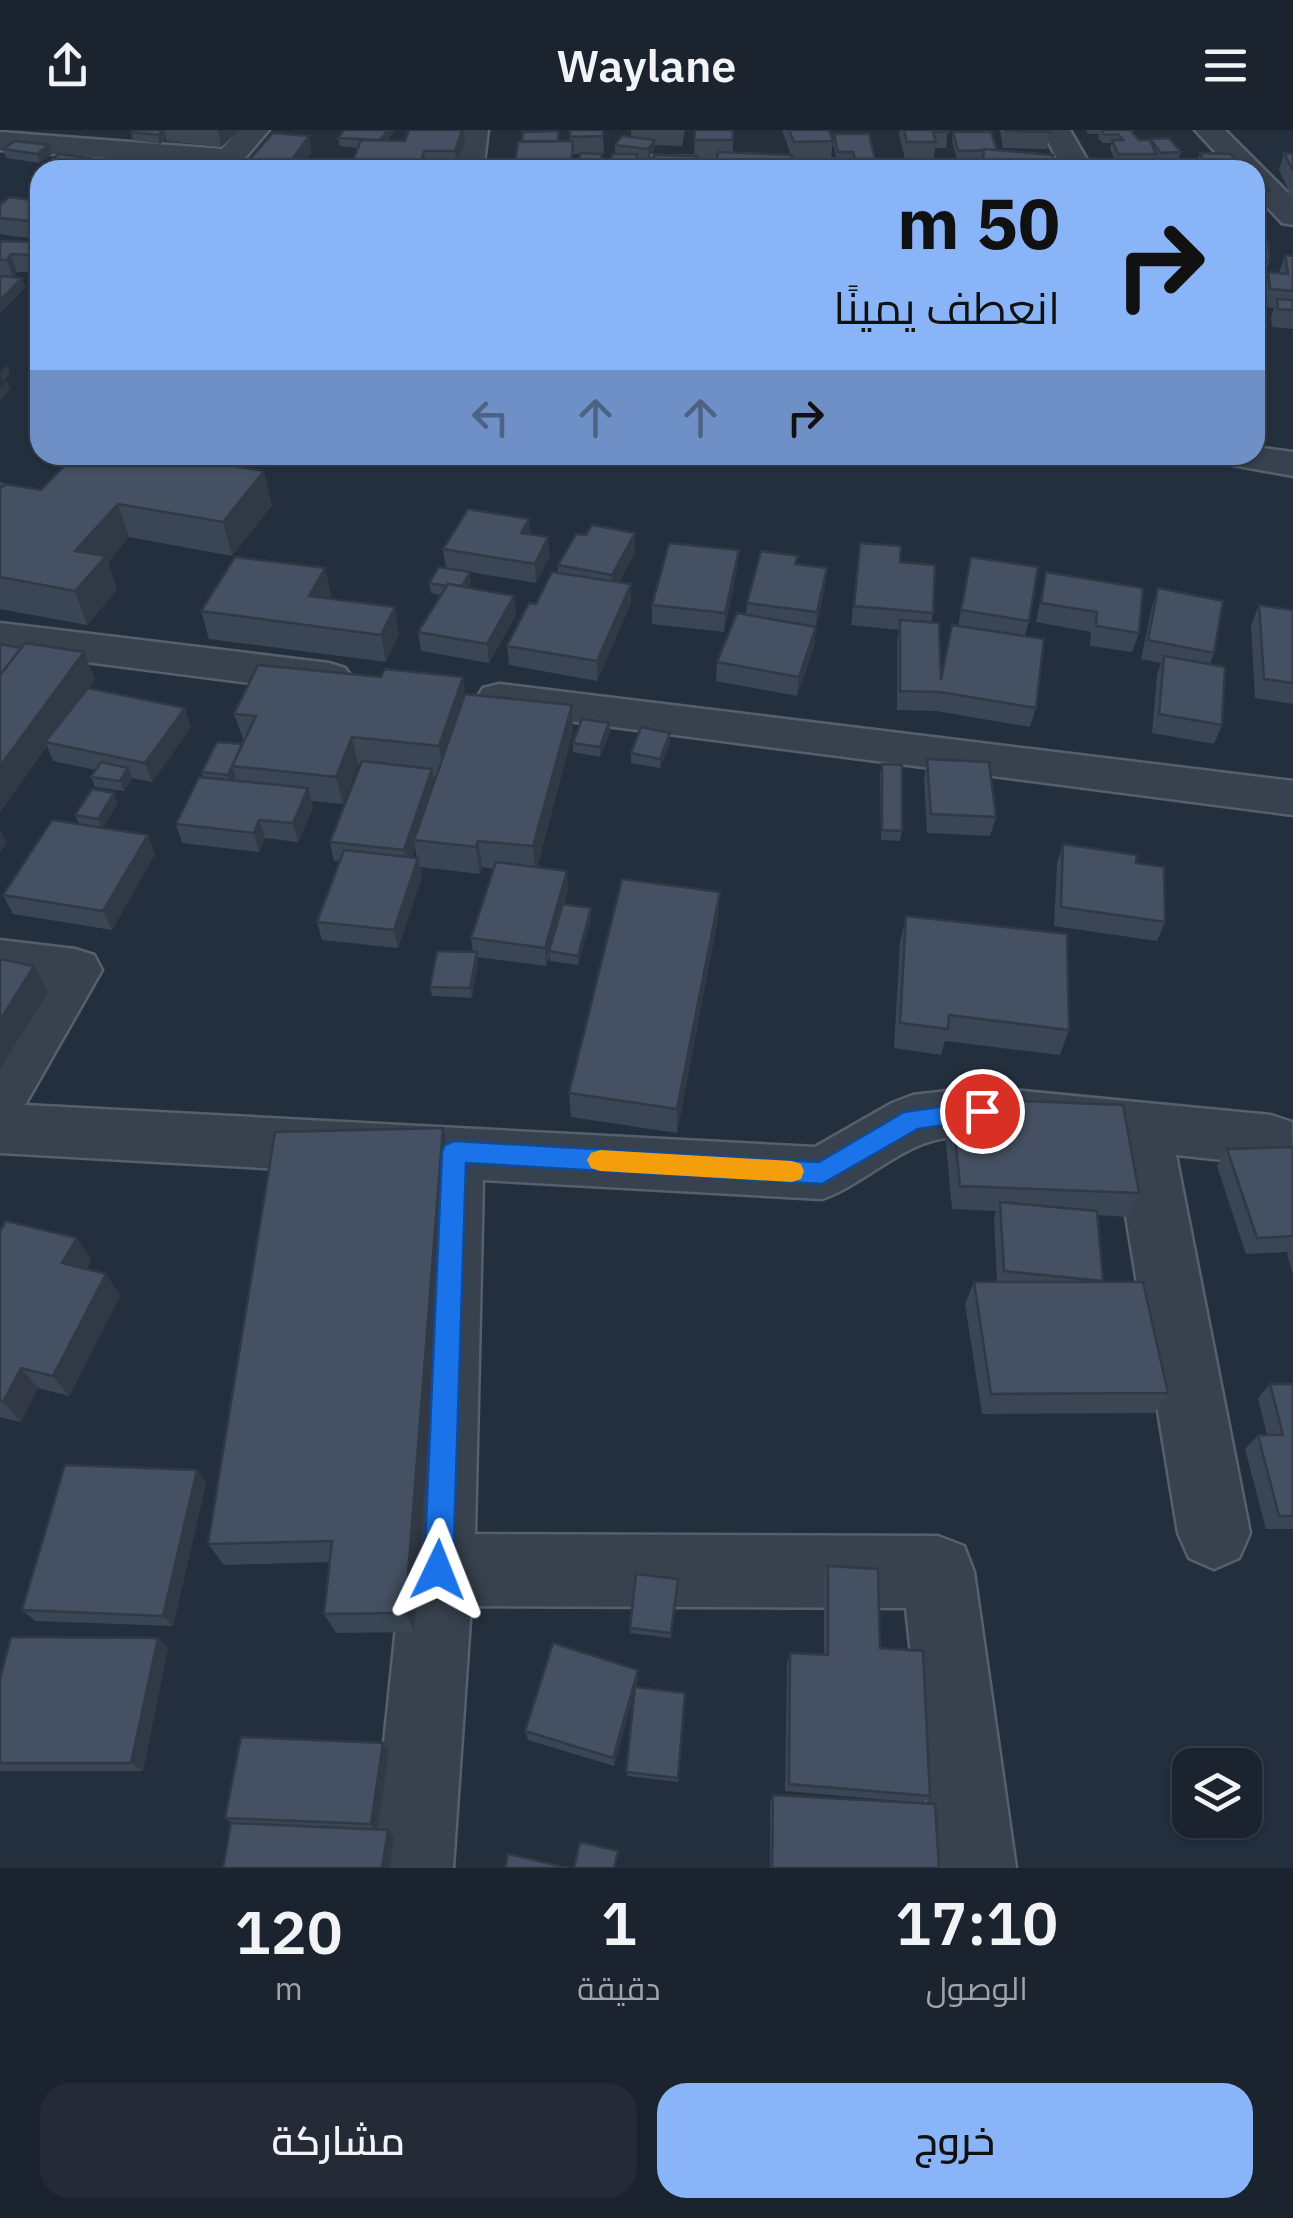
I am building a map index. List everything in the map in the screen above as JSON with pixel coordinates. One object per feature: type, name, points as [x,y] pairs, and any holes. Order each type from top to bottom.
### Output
[{"type":"street","points":[[0,141],[230,158],[255,130]]},
{"type":"street","points":[[472,160],[474,130]]},
{"type":"street","points":[[1056,130],[1072,160]]},
{"type":"street","points":[[1209,130],[1239,160]]},
{"type":"street","points":[[1265,187],[1293,216]]},
{"type":"street","points":[[1265,460],[1293,464]]},
{"type":"street","points":[[0,637],[372,683]]},
{"type":"street","points":[[450,693],[1293,798]]},
{"type":"street","points":[[0,961],[75,970],[0,1096]]},
{"type":"street","points":[[0,1128],[822,1173],[913,1120],[982,1111],[1271,1140],[1293,1152]]},
{"type":"street","points":[[1140,1126],[1214,1533]]},
{"type":"street","points":[[412,1868],[438,1570],[454,1152]]},
{"type":"street","points":[[438,1570],[938,1572],[975,1868]]},
{"type":"building","points":[[133,130],[163,130],[158,135]]},
{"type":"building","points":[[344,130],[388,130],[380,140],[338,138]]},
{"type":"building","points":[[409,130],[462,130],[455,151],[424,151],[421,160],[353,160],[361,140],[405,141]]},
{"type":"building","points":[[570,130],[603,130],[603,136],[570,137]]},
{"type":"building","points":[[695,130],[733,130],[733,140],[695,140]]},
{"type":"building","points":[[789,130],[829,130],[833,141],[794,142]]},
{"type":"building","points":[[904,130],[949,132],[933,132],[936,142],[907,142]]},
{"type":"building","points":[[1050,130],[1051,132],[1006,131]]},
{"type":"building","points":[[1101,130],[1130,130],[1139,140],[1150,140],[1156,154],[1118,154],[1112,140],[1123,140],[1118,134],[1105,135]]},
{"type":"building","points":[[558,131],[558,141],[522,141],[523,132]]},
{"type":"building","points":[[953,132],[991,132],[997,150],[958,151]]},
{"type":"building","points":[[273,133],[309,136],[291,160],[249,160]]},
{"type":"building","points":[[834,134],[869,134],[875,159],[855,159],[853,152],[838,152]]},
{"type":"building","points":[[622,136],[655,140],[648,149],[615,145]]},
{"type":"building","points":[[1169,138],[1181,152],[1161,153],[1150,139]]},
{"type":"building","points":[[15,141],[49,145],[37,154],[3,149]]},
{"type":"building","points":[[573,141],[572,160],[515,160],[518,142]]},
{"type":"building","points":[[984,149],[1053,155],[1053,160],[983,160]]},
{"type":"building","points":[[718,152],[792,155],[791,160],[717,160]]},
{"type":"building","points":[[580,153],[602,154],[601,160],[579,160]]},
{"type":"building","points":[[1200,153],[1231,154],[1235,160],[1203,160]]},
{"type":"building","points":[[1284,153],[1293,154],[1293,171]]},
{"type":"building","points":[[59,154],[102,160],[51,160]]},
{"type":"building","points":[[612,154],[637,154],[637,160],[611,160]]},
{"type":"building","points":[[654,155],[697,156],[697,160],[654,160]]},
{"type":"building","points":[[9,197],[30,200],[30,221],[0,218],[0,205]]},
{"type":"building","points":[[0,241],[30,242],[30,255],[11,254],[7,260],[0,260]]},
{"type":"building","points":[[1265,242],[1268,242],[1270,260],[1265,259]]},
{"type":"building","points":[[1285,255],[1293,256],[1293,291],[1270,289],[1268,272],[1288,274]]},
{"type":"building","points":[[0,276],[22,278],[0,300]]},
{"type":"building","points":[[1277,299],[1293,300],[1293,310],[1278,309]]},
{"type":"building","points":[[65,465],[228,465],[264,471],[223,522],[118,504],[75,551],[106,556],[75,591],[0,577],[0,489],[5,484],[41,490]]},
{"type":"building","points":[[468,509],[529,519],[521,533],[548,537],[535,564],[443,549]]},
{"type":"building","points":[[592,525],[635,533],[612,575],[558,565],[576,534],[586,535]]},
{"type":"building","points":[[669,543],[739,550],[725,613],[652,605]]},
{"type":"building","points":[[860,543],[901,546],[900,562],[935,565],[933,613],[854,606]]},
{"type":"building","points":[[761,551],[798,556],[795,564],[827,568],[817,612],[747,603]]},
{"type":"building","points":[[235,557],[325,568],[309,596],[395,607],[381,635],[201,611]]},
{"type":"building","points":[[971,557],[1038,567],[1029,621],[961,610]]},
{"type":"building","points":[[439,567],[470,572],[462,586],[429,583]]},
{"type":"building","points":[[552,572],[631,584],[597,661],[507,646],[529,603],[536,604]]},
{"type":"building","points":[[1046,572],[1143,588],[1139,633],[1096,626],[1097,612],[1041,603]]},
{"type":"building","points":[[448,584],[514,596],[487,644],[418,632]]},
{"type":"building","points":[[1158,588],[1223,601],[1214,653],[1148,640]]},
{"type":"building","points":[[1259,605],[1293,610],[1293,683],[1264,679]]},
{"type":"building","points":[[737,613],[816,627],[799,677],[717,662]]},
{"type":"building","points":[[900,620],[939,623],[941,680],[952,625],[1044,639],[1036,708],[940,692],[900,691]]},
{"type":"building","points":[[25,643],[84,652],[0,766],[0,675]]},
{"type":"building","points":[[0,644],[21,648],[0,675]]},
{"type":"building","points":[[1164,656],[1225,667],[1222,725],[1159,714]]},
{"type":"building","points":[[258,665],[381,677],[385,669],[463,677],[439,746],[352,737],[336,777],[232,766],[256,716],[234,714]]},
{"type":"building","points":[[88,688],[185,708],[145,763],[45,742]]},
{"type":"building","points":[[465,694],[572,705],[533,846],[478,841],[476,847],[414,840]]},
{"type":"building","points":[[582,719],[609,723],[600,747],[573,743]]},
{"type":"building","points":[[641,727],[670,733],[660,759],[631,753]]},
{"type":"building","points":[[217,742],[242,744],[228,775],[202,772]]},
{"type":"building","points":[[927,759],[989,762],[996,817],[931,814]]},
{"type":"building","points":[[362,761],[432,769],[404,850],[330,842]]},
{"type":"building","points":[[101,762],[128,768],[120,781],[91,777]]},
{"type":"building","points":[[882,764],[902,765],[902,831],[882,830]]},
{"type":"building","points":[[199,777],[308,788],[293,823],[259,820],[254,833],[176,824]]},
{"type":"building","points":[[92,789],[114,793],[98,819],[75,815]]},
{"type":"building","points":[[52,820],[148,835],[103,911],[3,895]]},
{"type":"building","points":[[1063,844],[1137,855],[1136,863],[1164,867],[1165,922],[1061,907]]},
{"type":"building","points":[[344,850],[418,858],[394,930],[317,922]]},
{"type":"building","points":[[496,862],[567,871],[545,948],[471,938]]},
{"type":"building","points":[[622,879],[720,892],[677,1109],[569,1093]]},
{"type":"building","points":[[563,904],[591,908],[578,956],[549,951]]},
{"type":"building","points":[[906,916],[1067,934],[1069,1030],[949,1015],[948,1029],[900,1023]]},
{"type":"building","points":[[437,951],[477,952],[470,988],[430,987]]},
{"type":"building","points":[[0,959],[34,966],[0,1020]]},
{"type":"building","points":[[951,1098],[1123,1105],[1139,1193],[960,1186]]},
{"type":"building","points":[[443,1128],[405,1613],[324,1614],[332,1541],[208,1544],[275,1132]]},
{"type":"building","points":[[1293,1147],[1293,1236],[1257,1238],[1227,1149]]},
{"type":"building","points":[[1000,1202],[1097,1211],[1103,1281],[1004,1271]]},
{"type":"building","points":[[6,1221],[77,1238],[62,1263],[106,1274],[53,1376],[21,1368],[3,1402],[0,1231]]},
{"type":"building","points":[[974,1282],[1143,1282],[1168,1393],[991,1394]]},
{"type":"building","points":[[1270,1384],[1293,1384],[1293,1516],[1279,1516],[1258,1435],[1283,1435]]},
{"type":"building","points":[[65,1465],[197,1470],[163,1616],[22,1610]]},
{"type":"building","points":[[828,1566],[878,1569],[880,1648],[923,1651],[930,1796],[789,1784],[790,1653],[828,1655]]},
{"type":"building","points":[[636,1574],[678,1579],[671,1633],[630,1628]]},
{"type":"building","points":[[11,1637],[158,1638],[131,1763],[0,1763],[0,1679]]},
{"type":"building","points":[[553,1643],[638,1670],[613,1758],[525,1731]]},
{"type":"building","points":[[635,1687],[685,1693],[678,1778],[626,1772]]},
{"type":"building","points":[[241,1737],[383,1743],[371,1824],[225,1818]]},
{"type":"building","points":[[773,1795],[935,1804],[939,1868],[772,1868]]},
{"type":"building","points":[[231,1823],[388,1830],[382,1868],[223,1868]]},
{"type":"building","points":[[580,1842],[618,1851],[614,1868],[574,1868]]},
{"type":"building","points":[[508,1854],[568,1868],[505,1868]]},
{"type":"slow traffic","points":[[600,1160],[792,1171]]},
{"type":"route","points":[[438,1570],[454,1152],[822,1173],[913,1120],[982,1111]]}]
